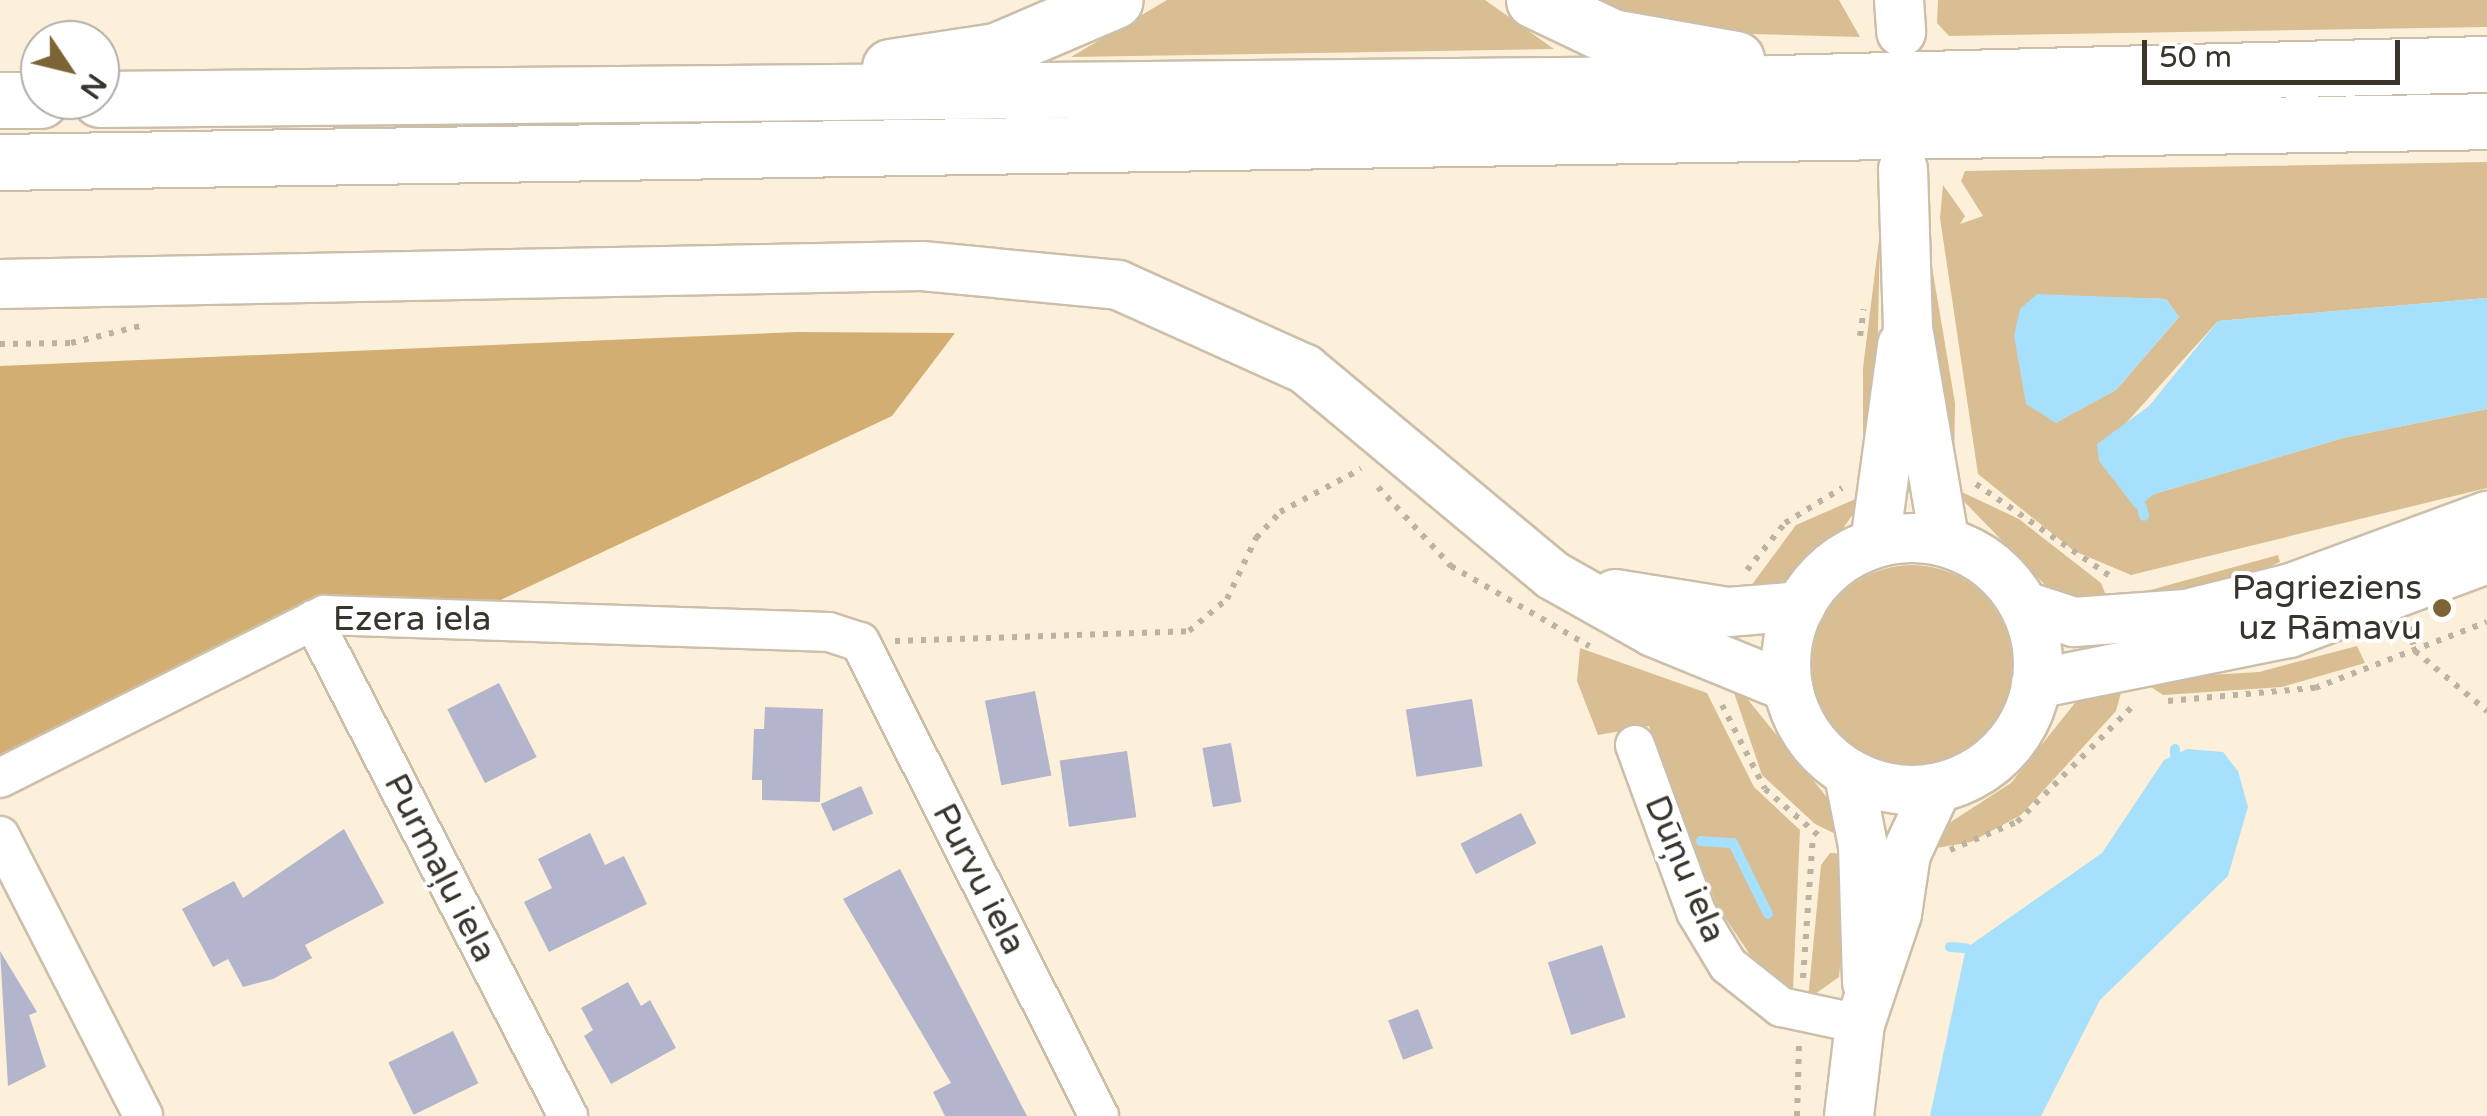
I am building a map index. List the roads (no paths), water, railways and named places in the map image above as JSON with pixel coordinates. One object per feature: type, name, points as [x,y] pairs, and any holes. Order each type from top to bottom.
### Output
[{"type":"highway","points":[[807,96],[864,71],[996,51],[1115,0]]},
{"type":"highway","points":[[1534,0],[1612,37],[1737,60],[1778,83]]},
{"type":"highway","points":[[120,98],[652,89],[807,96],[1778,83],[2487,64]]},
{"type":"highway","points":[[0,162],[2487,121]]},
{"type":"main road","points":[[1903,169],[1908,328],[1948,480],[1944,539]]},
{"type":"main road","points":[[0,284],[922,266],[1118,286],[1306,369],[1494,534],[1653,632],[1724,634],[1801,606],[1833,568],[1875,543],[1944,539],[2004,576],[2024,606],[2036,684],[2002,752],[1936,790],[1885,850],[1849,1116]]},
{"type":"main road","points":[[1875,543],[1892,374],[1908,328]]},
{"type":"main road","points":[[2128,663],[2291,588],[2487,516]]},
{"type":"main road","points":[[2036,684],[2289,632],[2487,559]]},
{"type":"main road","points":[[1788,687],[1801,606]]},
{"type":"main road","points":[[2024,606],[2074,622],[2128,663]]},
{"type":"main road","points":[[1724,634],[1788,687],[1814,746],[1849,775],[1885,850]]},
{"type":"main road","points":[[1849,775],[1936,790]]},
{"type":"street","name":"Ezera iela","points":[[0,778],[312,620],[798,626],[860,642]]},
{"type":"street","name":"Purmaļu iela","points":[[312,620],[568,1116]]},
{"type":"street","name":"Purvu iela","points":[[860,642],[1099,1116]]},
{"type":"street","name":"Dūņu iela","points":[[1635,744],[1696,912],[1728,965],[1781,1007],[1864,1010]]},
{"type":"street","points":[[0,836],[143,1116]]},
{"type":"water","points":[[2037,294],[2166,299],[2179,317],[2116,390],[2056,423],[2026,404],[2014,336],[2020,309]]},
{"type":"water","points":[[2487,298],[2487,409],[2343,438],[2154,494],[2136,509],[2099,461],[2097,444],[2149,406],[2218,321]]},
{"type":"water","points":[[2187,749],[2223,752],[2238,771],[2248,807],[2228,876],[2100,1000],[2041,1116],[1930,1116],[1966,948],[2102,853],[2164,760]]},
{"type":"waterway","points":[[2142,507],[2144,516]]},
{"type":"waterway","points":[[2175,749],[2175,755]]},
{"type":"waterway","points":[[1701,841],[1733,843],[1768,914]]},
{"type":"waterway","points":[[1950,947],[1966,948]]},
{"type":"place","name":"Pagrieziens uz Rāmavu","points":[[2442,608]]}]
